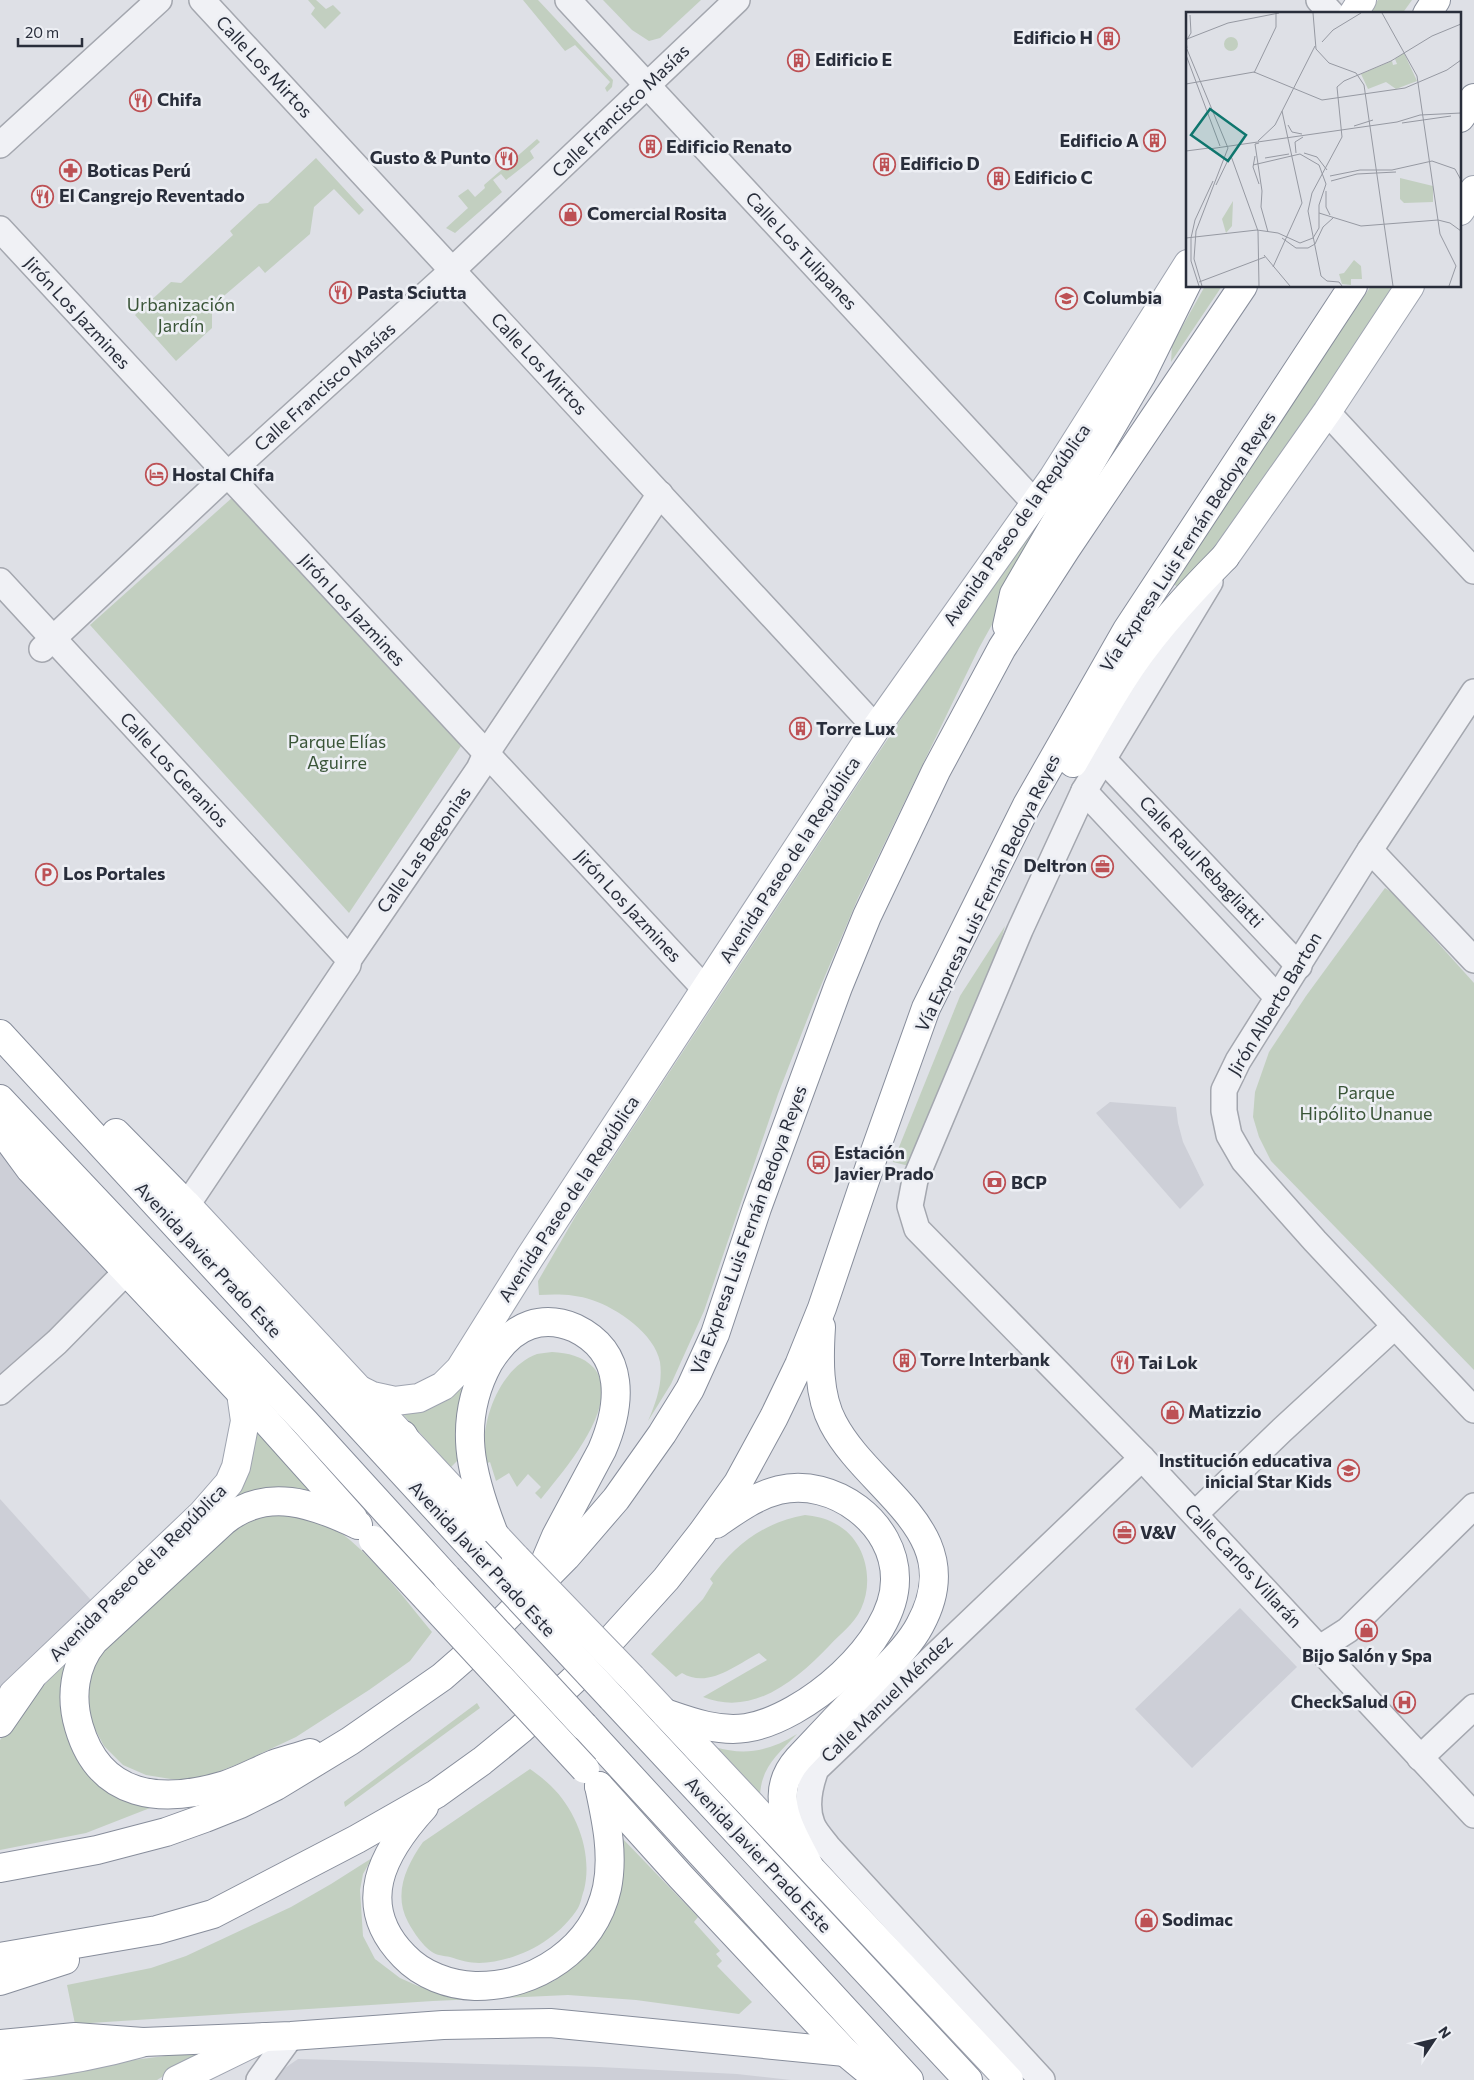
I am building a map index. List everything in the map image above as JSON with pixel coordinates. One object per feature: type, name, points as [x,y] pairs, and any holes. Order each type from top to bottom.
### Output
[{"type":"main road","points":[[1354,12],[1362,0]]},
{"type":"main road","points":[[1428,12],[1436,0]]},
{"type":"main road","points":[[1462,115],[1474,98]]},
{"type":"main road","points":[[1462,208],[1474,190]]},
{"type":"main road","name":"Avenida Paseo de la República","points":[[362,1391],[384,1399],[413,1399],[431,1394],[456,1374],[876,728],[1034,502],[1053,478],[1186,267]]},
{"type":"main road","points":[[1002,648],[1014,594],[1046,536],[1141,376],[1186,286]]},
{"type":"main road","name":"Vía Expresa Luis Fernán Bedoya Reyes","points":[[0,1868],[97,1850],[166,1832],[240,1804],[276,1786],[350,1741],[449,1672],[481,1643],[566,1557],[616,1499],[662,1434],[690,1388],[715,1334],[787,1126],[867,916],[936,771],[1002,648],[1066,549],[1242,288]]},
{"type":"main road","name":"Vía Expresa Luis Fernán Bedoya Reyes","points":[[0,1956],[157,1930],[221,1910],[357,1840],[436,1794],[512,1737],[580,1674],[666,1579],[738,1483],[774,1417],[799,1365],[822,1308],[926,1008],[1027,805],[1127,630],[1352,288]]},
{"type":"main road","points":[[926,1008],[958,968],[1004,881],[1122,678],[1188,596],[1225,556],[1327,412],[1409,288]]},
{"type":"main road","name":"Avenida Javier Prado Este","points":[[0,1029],[92,1109],[187,1205],[362,1391],[403,1436],[485,1542],[612,1698],[968,2080]]},
{"type":"main road","name":"Avenida Javier Prado Este","points":[[0,1034],[455,1529],[516,1558],[665,1713],[1008,2080]]},
{"type":"main road","points":[[0,1099],[305,1422],[909,2080]]},
{"type":"main road","points":[[0,1128],[30,1168],[241,1393],[681,1878],[845,2052],[879,2080]]},
{"type":"main road","points":[[809,1866],[789,1828],[784,1813],[782,1793],[786,1774],[911,1640],[930,1604],[934,1576],[929,1549],[916,1522],[849,1448],[828,1410],[820,1366],[822,1308]]},
{"type":"main road","points":[[485,1542],[478,1492],[470,1454],[470,1418],[476,1391],[494,1355],[510,1336],[521,1329],[543,1322],[555,1322],[570,1326],[584,1333],[604,1352],[612,1366],[615,1380],[615,1408],[608,1436],[602,1450],[556,1536],[532,1592]]},
{"type":"main road","name":"Avenida Paseo de la República","points":[[0,1705],[31,1678],[202,1514],[229,1483],[236,1467],[244,1421],[241,1393]]},
{"type":"main road","points":[[285,1441],[305,1422]]},
{"type":"main road","points":[[403,1436],[455,1529]]},
{"type":"main road","points":[[665,1713],[696,1724],[728,1729],[764,1724],[793,1712],[809,1701],[860,1656],[878,1632],[891,1606],[894,1592],[895,1580],[891,1554],[878,1530],[857,1508],[821,1491],[796,1488],[780,1490],[761,1496],[702,1533]]},
{"type":"main road","points":[[350,1741],[276,1763],[227,1784],[210,1789],[182,1794],[143,1793],[121,1785],[100,1768],[93,1758],[81,1736],[75,1690],[77,1670],[82,1658],[94,1641],[224,1521],[241,1509],[272,1501],[302,1503],[328,1510],[366,1533]]},
{"type":"main road","points":[[452,1627],[474,1606]]},
{"type":"main road","points":[[0,1723],[31,1678]]},
{"type":"main road","points":[[436,1794],[410,1823],[392,1850],[380,1875],[377,1900],[378,1913],[381,1925],[388,1937],[396,1948],[417,1968],[446,1981],[476,1986],[510,1981],[541,1971],[564,1958],[592,1927],[603,1900],[609,1870],[608,1834],[592,1778]]},
{"type":"main road","points":[[0,1981],[157,1930]]},
{"type":"main road","points":[[10,2055],[75,2037],[143,2042],[278,2036],[443,2025],[550,2023],[845,2052]]},
{"type":"main road","points":[[177,2080],[278,2036]]},
{"type":"street","points":[[0,144],[159,0]]},
{"type":"street","name":"Calle Los Mirtos","points":[[202,0],[876,728]]},
{"type":"street","name":"Calle Los Tulipanes","points":[[568,0],[1034,502]]},
{"type":"street","name":"Calle Francisco Masías","points":[[47,644],[226,475],[452,270],[737,0]]},
{"type":"street","points":[[1319,0],[1330,12]]},
{"type":"street","name":"Jirón Los Jazmines","points":[[0,229],[226,475],[705,989]]},
{"type":"street","points":[[1327,412],[1474,571]]},
{"type":"street","name":"Calle Las Begonias","points":[[187,1205],[348,965],[349,959],[479,769],[486,754],[660,494]]},
{"type":"street","points":[[1084,791],[1225,556]]},
{"type":"street","name":"Calle Los Geranios","points":[[0,581],[47,644],[349,959]]},
{"type":"street","name":"Jirón Alberto Barton","points":[[1474,692],[1370,850],[1238,1061],[1224,1090],[1224,1111],[1229,1135],[1244,1161],[1474,1410]]},
{"type":"street","name":"Calle Raul Rebagliatti","points":[[1103,759],[1299,966]]},
{"type":"street","name":"Calle Raul Rebagliatti","points":[[1084,791],[1278,998]]},
{"type":"street","name":"Calle Carlos Villarán","points":[[1084,791],[1020,930],[915,1180],[910,1206],[918,1229],[1142,1458],[1474,1815]]},
{"type":"street","points":[[1370,850],[1474,960]]},
{"type":"street","points":[[0,1392],[57,1342],[127,1271]]},
{"type":"street","points":[[1195,1514],[1282,1430],[1395,1326]]},
{"type":"street","name":"Calle Manuel Méndez","points":[[1042,2080],[828,1846],[812,1824],[809,1804],[810,1785],[816,1769],[1142,1458]]},
{"type":"street","points":[[1320,1648],[1348,1630],[1474,1506]]},
{"type":"street","points":[[1420,1758],[1474,1707]]},
{"type":"street","points":[[259,2080],[278,2036]]},
{"type":"shaded area","points":[[1110,1102],[1176,1107],[1183,1142],[1204,1185],[1180,1209],[1096,1113]]},
{"type":"shaded area","points":[[0,1131],[122,1270],[0,1394]]},
{"type":"shaded area","points":[[0,1499],[99,1609],[0,1705]]},
{"type":"shaded area","points":[[1240,1608],[1297,1667],[1192,1768],[1135,1709]]},
{"type":"shaded area","points":[[298,2059],[599,2067],[737,2074],[791,2080],[275,2080],[282,2070]]},
{"type":"green space","points":[[308,0],[316,0],[326,9],[333,5],[341,13],[325,29],[311,14],[315,8]]},
{"type":"green space","points":[[523,0],[538,0],[613,80],[612,87],[607,92],[605,88],[610,82],[575,45],[565,51]]},
{"type":"green space","points":[[603,0],[701,0],[660,38],[649,41],[632,30]]},
{"type":"green space","points":[[1378,0],[1412,0],[1403,12],[1370,12]]},
{"type":"green space","points":[[537,139],[540,142],[530,151],[534,158],[506,180],[501,174],[493,180],[502,192],[455,233],[446,228],[468,208],[458,196],[468,189],[475,197],[485,188],[484,185]]},
{"type":"green space","name":"Urbanización Jardín","points":[[316,158],[364,210],[359,215],[334,189],[314,207],[310,234],[265,273],[259,266],[212,306],[212,328],[176,361],[135,315],[171,282],[181,283],[233,235],[230,231],[259,204],[268,203]]},
{"type":"green space","points":[[1204,288],[1221,288],[1171,362],[1172,345]]},
{"type":"green space","points":[[1370,288],[1399,288],[1247,517],[1178,587],[1170,582]]},
{"type":"green space","points":[[1079,452],[1039,540],[979,648],[858,898],[778,1094],[704,1311],[671,1384],[648,1421],[656,1400],[661,1378],[660,1362],[651,1342],[634,1324],[602,1304],[586,1298],[573,1296],[539,1295],[538,1281],[578,1212],[873,761]]},
{"type":"green space","name":"Parque Elías Aguirre","points":[[234,496],[463,743],[349,913],[90,625]]},
{"type":"green space","name":"Parque Hipólito Unanue","points":[[1385,888],[1393,893],[1474,983],[1474,1370],[1271,1161],[1259,1137],[1253,1117],[1255,1092],[1269,1052],[1306,996]]},
{"type":"green space","points":[[1005,926],[909,1166],[893,1162],[960,996]]},
{"type":"green space","points":[[552,1352],[575,1356],[590,1364],[601,1383],[601,1400],[596,1418],[587,1436],[563,1472],[541,1499],[535,1493],[541,1487],[528,1474],[517,1487],[509,1473],[496,1481],[490,1462],[485,1464],[485,1433],[488,1416],[494,1400],[501,1385],[511,1372],[523,1361],[537,1354]]},
{"type":"green space","points":[[464,1380],[468,1386],[457,1443],[458,1460],[451,1467],[401,1412]]},
{"type":"green space","points":[[255,1429],[313,1495],[222,1512]]},
{"type":"green space","points":[[299,1514],[332,1528],[350,1540],[383,1572],[432,1632],[410,1661],[369,1690],[296,1737],[243,1762],[205,1777],[177,1780],[146,1775],[123,1765],[104,1746],[89,1718],[88,1693],[91,1667],[108,1641],[253,1515]]},
{"type":"green space","points":[[805,1515],[834,1523],[845,1530],[860,1549],[867,1573],[865,1597],[861,1609],[846,1629],[816,1659],[803,1671],[773,1692],[757,1699],[740,1702],[722,1702],[703,1697],[767,1660],[759,1653],[722,1674],[712,1677],[692,1677],[682,1673],[676,1677],[651,1654],[703,1599],[713,1583],[710,1579],[740,1546],[763,1530]]},
{"type":"green space","points":[[76,1646],[64,1704],[150,1808],[86,1833],[0,1850],[0,1740]]},
{"type":"green space","points":[[477,1703],[480,1708],[345,1807],[344,1802]]},
{"type":"green space","points":[[797,1734],[777,1755],[767,1769],[761,1786],[760,1796],[715,1747],[737,1751],[757,1750],[787,1740]]},
{"type":"green space","points":[[530,1769],[549,1784],[560,1796],[575,1820],[581,1834],[586,1862],[586,1876],[578,1908],[570,1920],[559,1930],[548,1939],[522,1954],[493,1962],[476,1963],[434,1953],[418,1939],[404,1912],[402,1891],[411,1861],[423,1842]]},
{"type":"green space","points":[[622,1838],[698,1917],[694,1922],[720,1951],[716,1954],[722,1961],[717,1966],[752,2002],[739,2014],[636,2000],[568,1995],[433,2001],[75,2024],[67,1985],[151,1968],[186,1956],[291,1907],[372,1858],[363,1874],[360,1890],[363,1936],[375,1959],[400,1978],[418,1986],[446,1994],[529,1990],[554,1981],[586,1956],[601,1937],[615,1912]]},
{"type":"green space","points":[[212,2050],[157,2080],[0,2080],[55,2070]]},
{"type":"place","name":"Edificio H","points":[[1109,38]]},
{"type":"place","name":"Edificio E","points":[[799,60]]},
{"type":"place","name":"Chifa","points":[[141,100]]},
{"type":"place","name":"Edificio A","points":[[1155,141]]},
{"type":"place","name":"Edificio Renato","points":[[650,147]]},
{"type":"place","name":"Gusto & Punto","points":[[507,158]]},
{"type":"place","name":"Edificio D","points":[[884,164]]},
{"type":"place","name":"Boticas Perú","points":[[71,171]]},
{"type":"place","name":"Edificio C","points":[[998,178]]},
{"type":"place","name":"El Cangrejo Reventado","points":[[43,196]]},
{"type":"place","name":"Comercial Rosita","points":[[571,214]]},
{"type":"place","name":"Pasta Sciutta","points":[[341,293]]},
{"type":"place","name":"Columbia","points":[[1067,298]]},
{"type":"place","name":"Hostal Chifa","points":[[156,475]]},
{"type":"place","name":"Torre Lux","points":[[800,729]]},
{"type":"place","name":"Deltron","points":[[1103,866]]},
{"type":"place","name":"Los Portales","points":[[47,874]]},
{"type":"place","name":"Estación Javier Prado","points":[[818,1163]]},
{"type":"place","name":"BCP","points":[[995,1183]]},
{"type":"place","name":"Torre Interbank","points":[[904,1360]]},
{"type":"place","name":"Tai Lok","points":[[1122,1363]]},
{"type":"place","name":"Matizzio","points":[[1172,1412]]},
{"type":"place","name":"Institución educativa inicial Star Kids","points":[[1348,1471]]},
{"type":"place","name":"V&V","points":[[1124,1533]]},
{"type":"place","name":"Bijo Salón y Spa","points":[[1367,1631]]},
{"type":"place","name":"CheckSalud","points":[[1404,1702]]},
{"type":"place","name":"Sodimac","points":[[1146,1920]]}]
